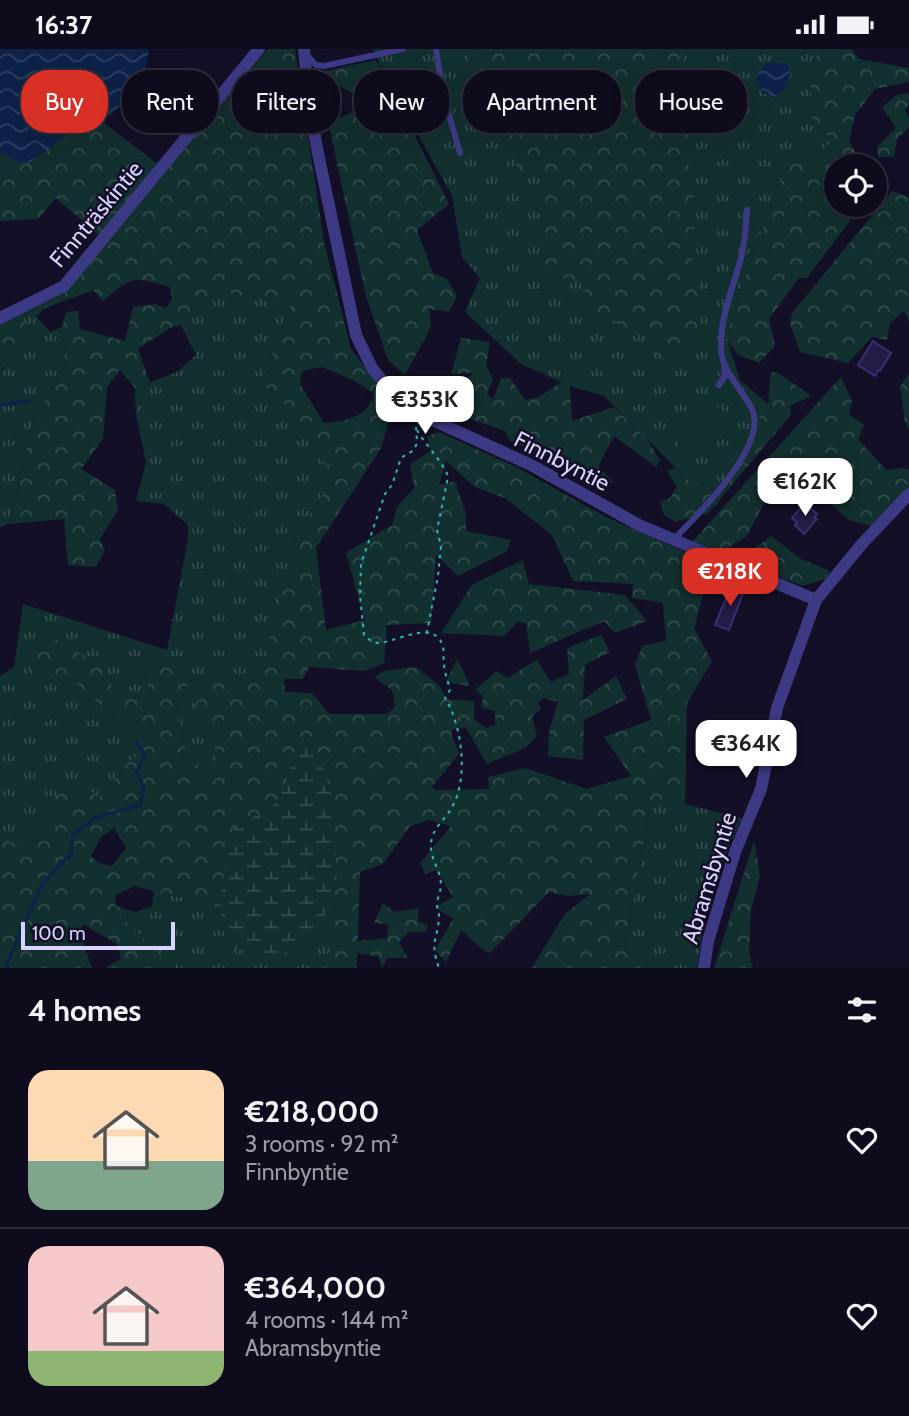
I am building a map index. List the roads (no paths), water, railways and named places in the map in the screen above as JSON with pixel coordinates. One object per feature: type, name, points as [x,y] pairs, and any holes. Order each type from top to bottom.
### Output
[{"type":"street","name":"Finnträskintie","points":[[0,318],[64,286],[259,49]]},
{"type":"street","name":"Finnbyntie","points":[[304,51],[309,105],[356,335],[372,368],[388,388],[415,412],[531,465],[639,525],[816,600]]},
{"type":"street","name":"Abramsbyntie","points":[[704,968],[708,941],[734,852],[761,789],[777,708],[816,600],[861,545],[909,494]]},
{"type":"lane","points":[[304,51],[316,65],[324,66],[403,49]]},
{"type":"lane","points":[[436,49],[443,95],[460,153]]},
{"type":"lane","points":[[719,385],[725,376],[721,347],[722,321],[741,257],[747,210]]},
{"type":"lane","points":[[673,540],[714,496],[747,449],[753,435],[753,410],[724,366]]},
{"type":"water","points":[[0,49],[148,49],[145,70],[122,70],[122,104],[108,117],[108,70],[21,70],[21,133],[71,133],[29,163],[12,161],[6,153],[0,155]]},
{"type":"water","points":[[769,62],[787,64],[791,73],[783,91],[774,98],[763,93],[757,79],[759,71]]},
{"type":"waterway","points":[[0,405],[29,401]]},
{"type":"waterway","points":[[9,968],[6,966],[42,884],[71,854],[73,835],[95,818],[140,805],[144,788],[136,772],[145,757],[136,742]]}]
